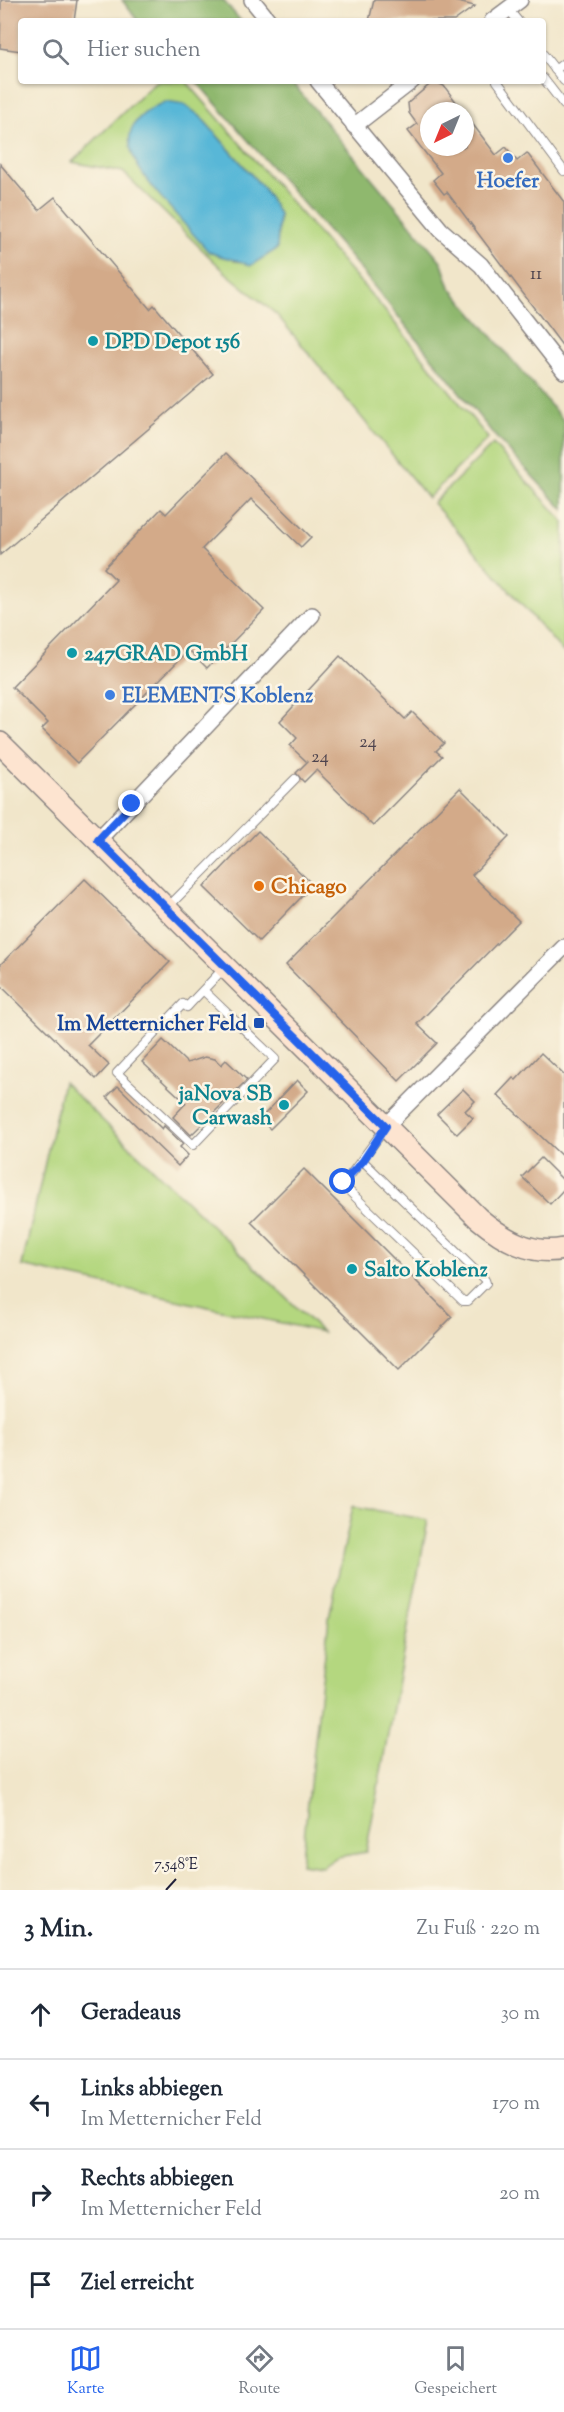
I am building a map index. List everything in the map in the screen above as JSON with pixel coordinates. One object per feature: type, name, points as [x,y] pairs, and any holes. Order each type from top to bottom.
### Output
[{"type":"street","points":[[252,0],[267,18]]},
{"type":"street","points":[[498,18],[515,10]]},
{"type":"street","points":[[320,84],[441,230],[481,265],[564,371]]},
{"type":"street","points":[[354,126],[408,84]]},
{"type":"street","points":[[98,840],[312,615]]},
{"type":"street","points":[[0,743],[492,1230],[532,1249],[561,1250]]},
{"type":"street","points":[[386,1126],[564,947]]},
{"type":"lane","points":[[546,58],[564,81]]},
{"type":"lane","points":[[555,70],[564,63]]},
{"type":"lane","points":[[546,82],[564,105]]},
{"type":"lane","points":[[499,84],[564,171]]},
{"type":"lane","points":[[167,909],[295,779]]},
{"type":"lane","points":[[203,990],[275,1059],[193,1145],[117,1073],[183,1004],[187,1007],[203,990],[225,967]]},
{"type":"lane","points":[[363,1161],[485,1280],[486,1283],[468,1301],[463,1301],[343,1185],[363,1161],[386,1126]]},
{"type":"green space","points":[[122,0],[223,0],[238,18],[136,18]]},
{"type":"green space","points":[[153,84],[189,84],[381,306],[488,438],[428,498],[277,315],[225,272],[123,172],[72,162]],"holes":[[[200,116],[264,189],[279,214],[277,249],[244,262],[234,261]]]},
{"type":"green space","points":[[199,84],[294,84],[441,261],[450,287],[564,421],[564,510],[495,436],[352,259]]},
{"type":"green space","points":[[493,444],[564,522],[564,653],[433,503]]},
{"type":"green space","points":[[63,1082],[322,1332],[22,1266]]},
{"type":"green space","points":[[353,1506],[428,1520],[366,1852],[337,1857],[322,1867],[301,1864],[329,1618]]},
{"type":"water","points":[[165,102],[185,105],[200,116],[264,189],[279,214],[277,249],[250,266],[241,261],[213,254],[154,189],[135,162],[130,148],[130,135],[135,123],[146,112]]},
{"type":"building","points":[[1,0],[77,0],[74,18],[18,18],[18,51],[0,48]]},
{"type":"building","points":[[374,0],[449,0],[475,6],[458,18],[370,18]]},
{"type":"building","points":[[430,84],[444,86],[456,102],[420,102],[420,146],[408,131],[417,124],[409,113],[408,103]]},
{"type":"building","points":[[474,126],[496,155],[506,147],[517,161],[527,153],[564,202],[564,348],[447,192],[444,194],[433,180],[441,173],[428,156],[474,156]]},
{"type":"building","name":"DPD Depot 156","points":[[0,164],[39,210],[55,197],[150,309],[154,305],[213,374],[0,555]]},
{"type":"building","points":[[226,453],[311,537],[301,547],[251,499],[202,549],[264,610],[207,668],[189,650],[77,763],[42,729],[48,723],[12,687],[116,580],[104,568],[161,509],[166,514]]},
{"type":"building","points":[[340,656],[405,719],[412,712],[444,743],[436,751],[442,756],[373,826],[316,770],[304,782],[301,779],[296,773],[307,762],[290,746],[297,738],[280,721]]},
{"type":"building","points":[[460,788],[509,837],[472,875],[519,921],[417,1024],[437,1043],[399,1081],[286,965]]},
{"type":"building","name":"Chicago","points":[[258,831],[313,885],[259,941],[204,887]]},
{"type":"building","points":[[85,879],[170,962],[88,1045],[109,1065],[96,1079],[0,985],[0,965]]},
{"type":"building","points":[[163,1040],[187,1063],[205,1057],[215,1059],[221,1065],[226,1060],[247,1080],[191,1135],[173,1117],[186,1103],[142,1062]]},
{"type":"building","points":[[541,1053],[564,1075],[564,1158],[497,1095],[513,1078],[516,1080]]},
{"type":"building","name":"jaNova SB Carwash","points":[[297,1080],[308,1091],[270,1129],[260,1119]]},
{"type":"building","points":[[118,1086],[162,1129],[164,1126],[183,1144],[180,1147],[188,1155],[178,1166],[107,1097]]},
{"type":"building","points":[[463,1089],[475,1101],[465,1111],[473,1118],[457,1134],[437,1114]]},
{"type":"building","points":[[541,1158],[564,1181],[564,1189],[550,1204],[522,1177]]},
{"type":"building","name":"Salto Koblenz","points":[[304,1169],[452,1317],[399,1370],[251,1222]]},
{"type":"place","name":"Hoefer","points":[[508,158]]},
{"type":"place","name":"DPD Depot 156","points":[[93,341]]},
{"type":"place","name":"247GRAD GmbH","points":[[72,653]]},
{"type":"place","name":"ELEMENTS Koblenz","points":[[110,695]]},
{"type":"place","name":"Chicago","points":[[259,886]]},
{"type":"place","name":"Im Metternicher Feld","points":[[259,1023]]},
{"type":"place","name":"jaNova SB Carwash","points":[[284,1105]]},
{"type":"place","name":"Salto Koblenz","points":[[352,1269]]},
{"type":"route","points":[[132,804],[98,840],[386,1126],[363,1161],[343,1182]]}]
